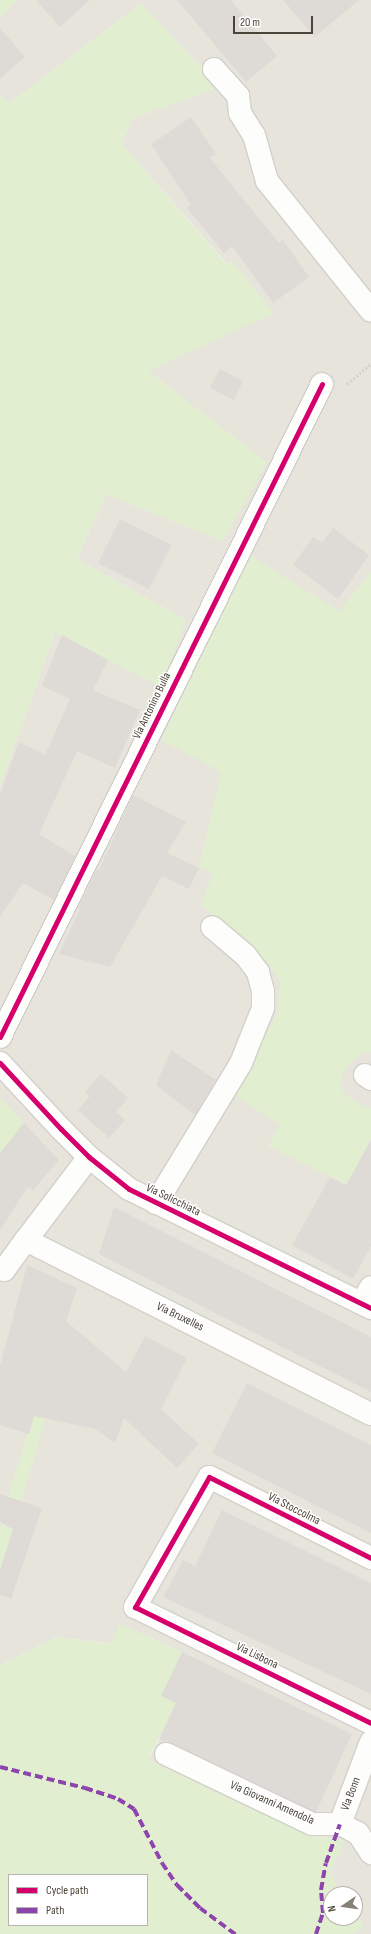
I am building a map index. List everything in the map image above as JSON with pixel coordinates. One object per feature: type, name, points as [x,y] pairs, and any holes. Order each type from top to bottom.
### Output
[{"type":"street","points":[[214,69],[238,96],[240,113],[254,135],[267,181],[371,311]]},
{"type":"street","name":"Via Antonino Bulla","points":[[0,1037],[322,384]]},
{"type":"street","points":[[156,1203],[241,1063],[263,1008],[263,991],[258,972],[245,955],[212,927]]},
{"type":"street","name":"Via Solicchiata","points":[[0,1063],[89,1157],[129,1189],[156,1203],[368,1299]]},
{"type":"street","points":[[1,1274],[89,1157]]},
{"type":"street","name":"Via Bruxelles","points":[[26,1240],[371,1414]]},
{"type":"street","name":"Via Stoccolma","points":[[134,1607],[209,1477],[371,1558]]},
{"type":"street","name":"Via Lisbona","points":[[134,1607],[371,1723]]},
{"type":"street","name":"Via Bonn","points":[[340,1824],[371,1742]]},
{"type":"street","name":"Via Giovanni Amendola","points":[[166,1754],[312,1824],[340,1824],[358,1833],[371,1853]]},
{"type":"shaded area","points":[[17,0],[371,0],[371,1934],[352,1934],[363,1926],[363,1886],[337,1886],[329,1872],[344,1841],[317,1836],[148,1760],[159,1740],[161,1696],[181,1652],[56,1637],[0,1665],[0,786],[55,633],[62,635],[186,620],[77,559],[106,494],[223,541],[266,462],[148,371],[231,260],[227,264],[121,143],[133,118],[220,87],[141,4],[10,103],[0,96],[0,18]]},
{"type":"green space","points":[[0,0],[17,0],[0,18]]},
{"type":"green space","points":[[141,4],[220,87],[133,118],[121,143],[226,264],[231,260],[274,313],[148,371],[267,462],[223,541],[106,494],[77,559],[186,620],[161,687],[55,633],[0,786],[0,96],[10,103]]},
{"type":"green space","points":[[251,556],[339,611],[371,572],[371,1052],[361,1054],[346,1068],[340,1082],[343,1093],[359,1104],[371,1108],[371,1140],[346,1185],[268,1146],[280,1125],[234,1095],[278,1011],[280,982],[266,961],[201,905],[213,873],[199,868],[221,772],[161,740]]},
{"type":"green space","points":[[0,1097],[24,1123],[0,1153]]},
{"type":"green space","points":[[46,1377],[54,1392],[0,1571],[0,1530],[11,1486]]},
{"type":"green space","points":[[120,1624],[182,1652],[162,1696],[176,1703],[148,1760],[317,1836],[345,1841],[329,1872],[337,1886],[323,1886],[323,1926],[363,1926],[352,1934],[0,1934],[0,1665],[56,1637],[111,1644]]},
{"type":"building","points":[[36,0],[90,0],[60,27]]},
{"type":"building","points":[[177,0],[231,0],[277,56],[246,82]]},
{"type":"building","points":[[283,0],[359,0],[315,37]]},
{"type":"building","points":[[0,28],[25,57],[0,79]]},
{"type":"building","points":[[191,117],[216,154],[210,158],[279,243],[283,240],[309,277],[273,303],[232,246],[224,253],[187,208],[191,205],[151,144]]},
{"type":"building","points":[[220,369],[243,381],[234,400],[210,388]]},
{"type":"building","points":[[120,519],[172,545],[149,589],[98,563]]},
{"type":"building","points":[[333,528],[369,555],[338,599],[293,565],[313,537],[322,543]]},
{"type":"building","points":[[62,635],[108,660],[93,690],[140,710],[115,768],[77,751],[39,834],[75,856],[54,900],[23,883],[0,917],[0,794],[19,742],[45,755],[70,699],[42,686]]},
{"type":"building","points":[[133,795],[186,822],[167,853],[199,868],[189,889],[162,876],[110,967],[59,954],[80,909],[78,908],[97,869],[99,870]]},
{"type":"building","points":[[171,1050],[216,1080],[195,1115],[156,1085]]},
{"type":"building","points":[[101,1074],[128,1098],[116,1112],[125,1120],[109,1138],[78,1110],[90,1096],[85,1092]]},
{"type":"building","points":[[24,1123],[59,1160],[33,1190],[28,1187],[0,1230],[0,1153]]},
{"type":"building","points":[[371,1140],[371,1246],[353,1279],[292,1245],[330,1177],[346,1185]]},
{"type":"building","points":[[114,1207],[371,1337],[371,1392],[99,1254]]},
{"type":"building","points":[[27,1265],[77,1288],[66,1321],[126,1372],[145,1336],[187,1358],[161,1409],[199,1444],[177,1468],[124,1418],[115,1443],[95,1429],[34,1416],[29,1434],[0,1425],[0,1366]]},
{"type":"building","points":[[247,1383],[371,1445],[371,1533],[212,1453]]},
{"type":"building","points":[[0,1494],[42,1508],[11,1599],[0,1595],[0,1571],[13,1529],[0,1522]]},
{"type":"building","points":[[222,1510],[371,1583],[371,1694],[163,1597],[183,1560],[195,1566]]},
{"type":"building","points":[[182,1652],[352,1734],[316,1812],[171,1743],[159,1740],[176,1703],[161,1696]]},
{"type":"marked path","points":[[0,1767],[85,1788],[118,1799],[134,1809],[162,1863],[177,1885],[200,1908],[235,1934]]},
{"type":"marked path","points":[[316,1934],[323,1913],[321,1890],[326,1863],[340,1824]]},
{"type":"cycle path","points":[[0,1037],[322,384]]},
{"type":"cycle path","points":[[0,1063],[89,1157],[129,1189],[371,1308]]},
{"type":"cycle path","points":[[371,1558],[209,1477],[135,1607],[371,1723]]}]
